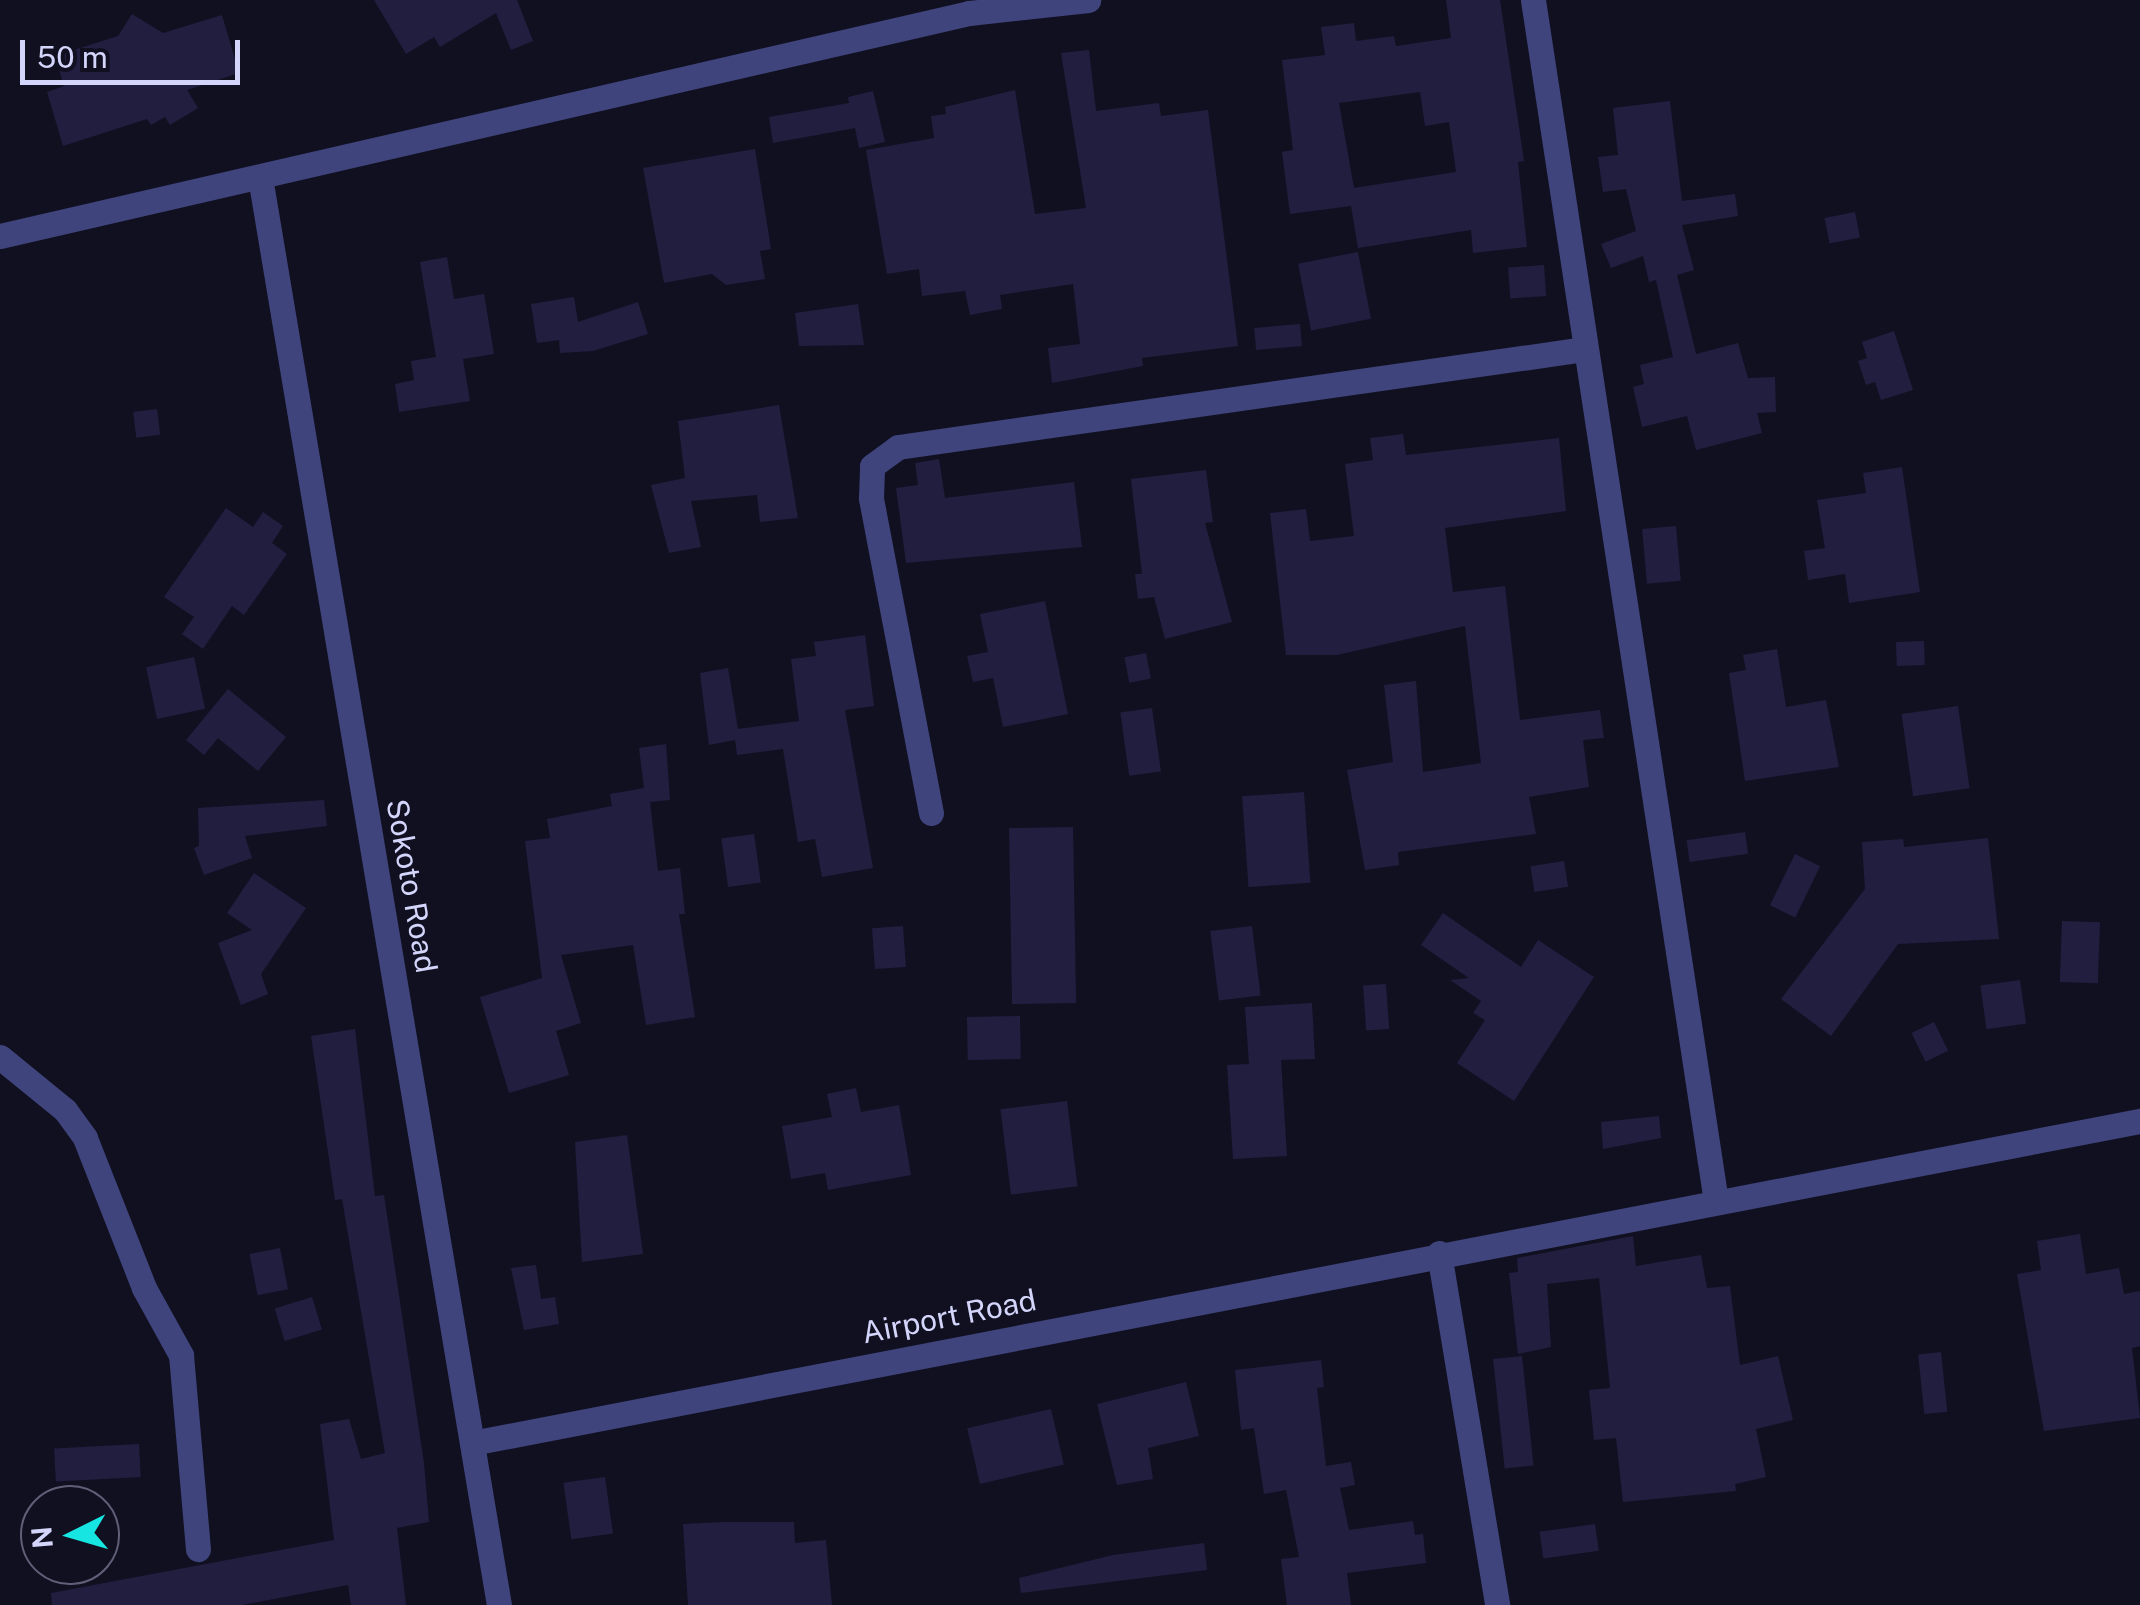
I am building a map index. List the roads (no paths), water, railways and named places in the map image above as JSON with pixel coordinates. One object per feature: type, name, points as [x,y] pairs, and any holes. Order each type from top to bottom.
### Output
[{"type":"street","points":[[0,236],[987,5],[1088,0]]},
{"type":"street","points":[[1532,0],[1716,1201]]},
{"type":"street","name":"Sokoto Road","points":[[260,177],[499,1605]]},
{"type":"street","points":[[931,813],[871,498],[872,466],[898,447],[1585,350]]},
{"type":"street","points":[[0,1057],[64,1110],[85,1138],[144,1288],[182,1355],[198,1549]]},
{"type":"street","name":"Airport Road","points":[[472,1444],[1439,1253],[2140,1121]]},
{"type":"street","points":[[1439,1253],[1497,1605]]}]
